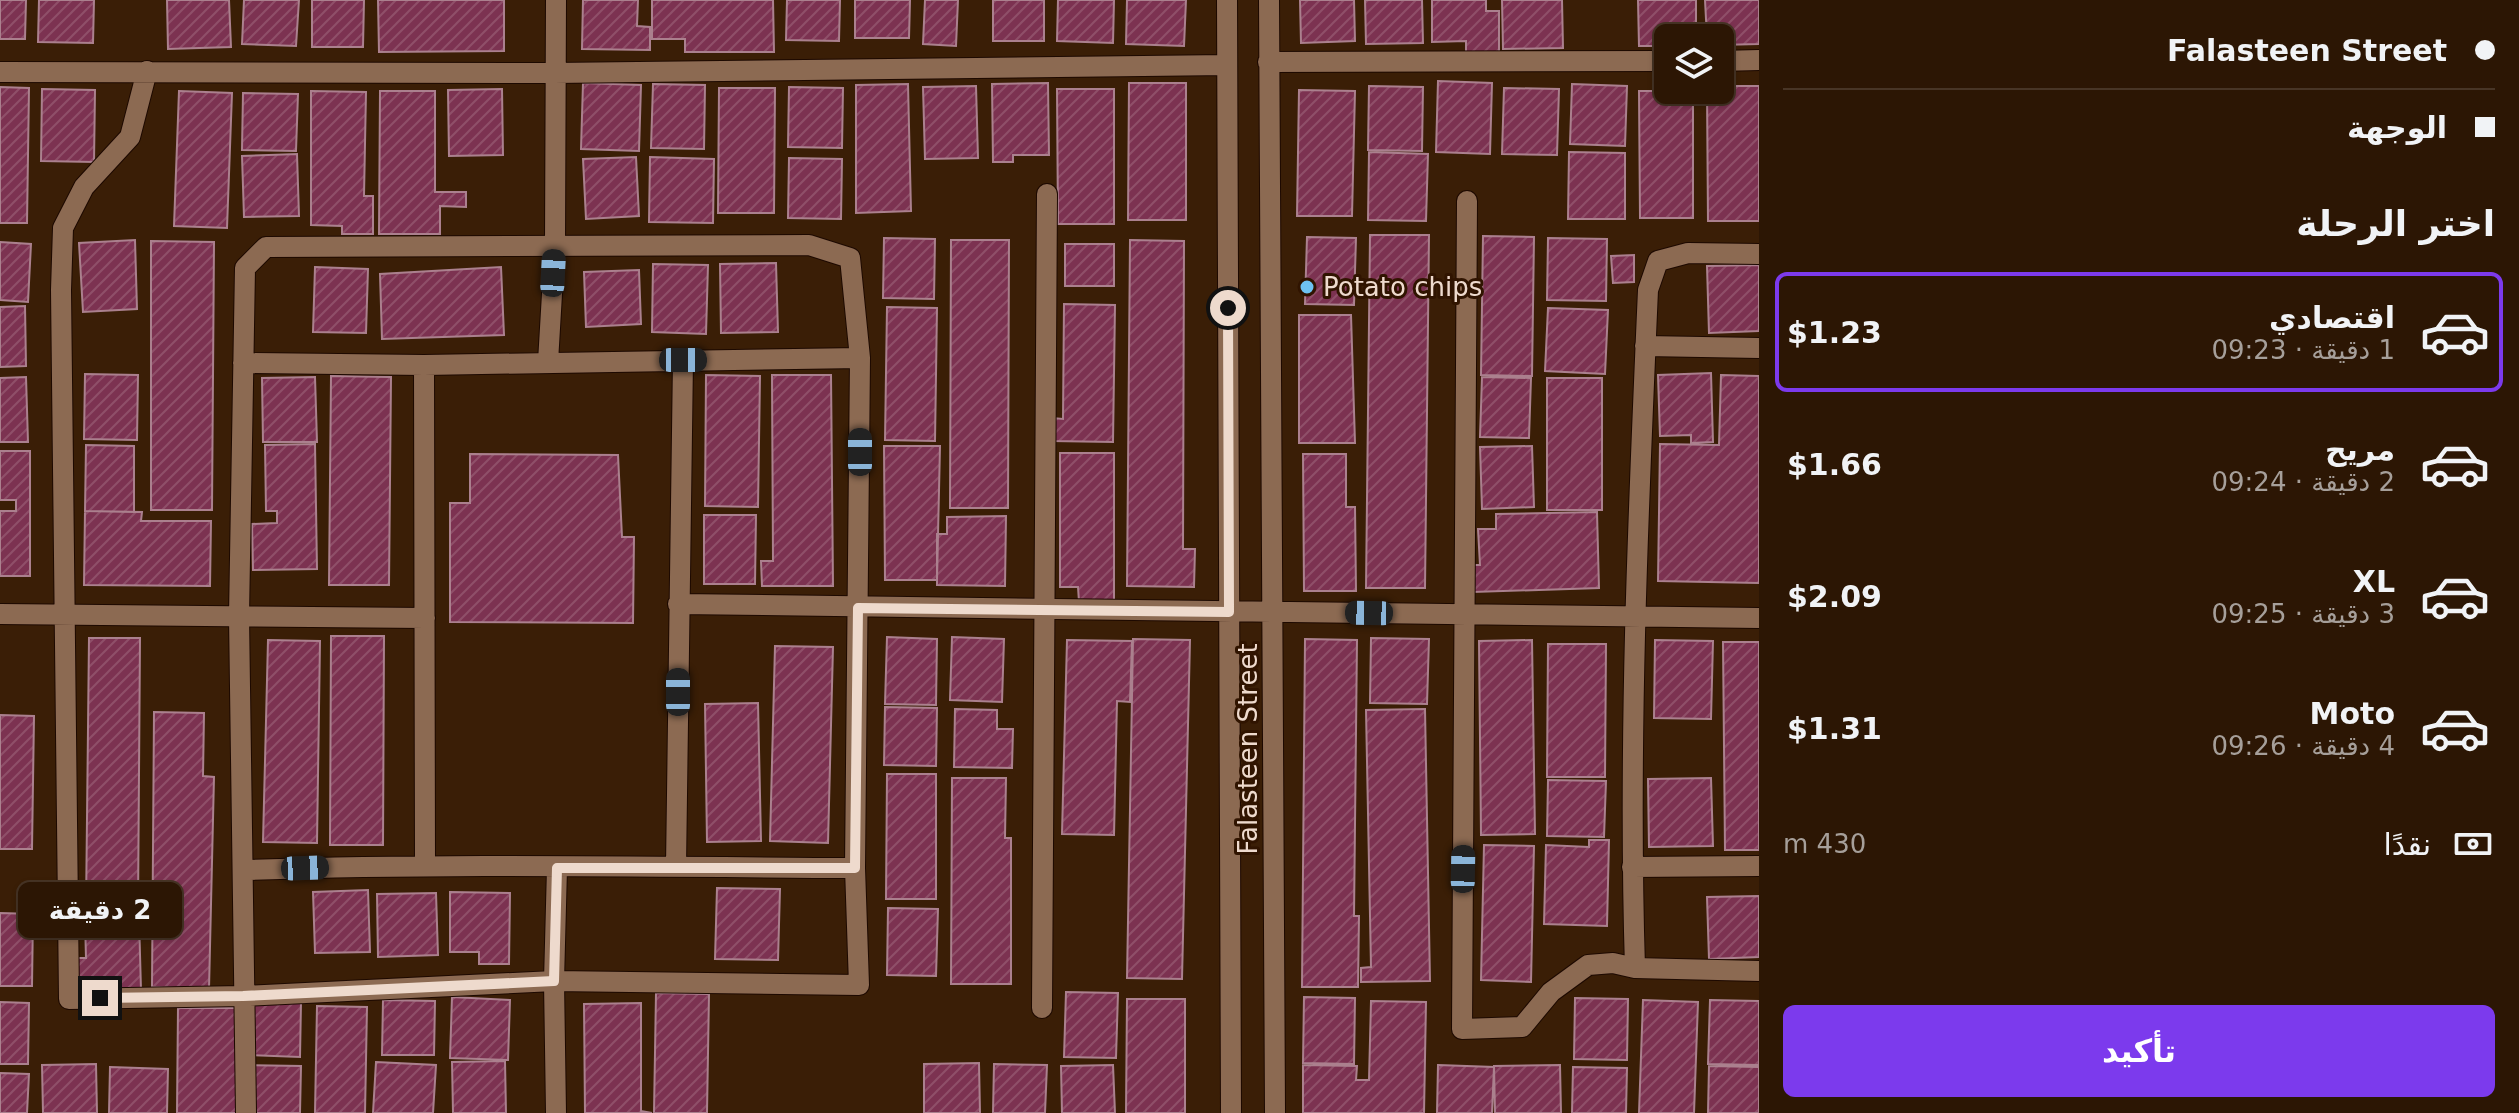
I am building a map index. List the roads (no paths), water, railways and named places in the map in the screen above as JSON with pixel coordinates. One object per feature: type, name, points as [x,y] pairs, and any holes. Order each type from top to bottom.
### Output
[{"type":"street","points":[[548,362],[555,243],[556,0]]},
{"type":"street","name":"Falasteen Street","points":[[1227,0],[1231,1113]]},
{"type":"street","name":"Falasteen Street","points":[[1269,0],[1275,1113]]},
{"type":"street","points":[[1734,61],[1759,60]]},
{"type":"street","points":[[1268,62],[1654,61]]},
{"type":"street","points":[[0,72],[554,73],[1227,65]]},
{"type":"street","points":[[147,71],[130,137],[84,187],[63,228],[61,290],[69,999],[243,996],[554,981],[859,985],[855,868],[860,358],[850,258],[809,245],[555,243],[266,247],[245,268],[239,616],[245,870],[243,996],[246,1113]]},
{"type":"street","points":[[1042,1008],[1047,194]]},
{"type":"street","points":[[1467,201],[1462,1029],[1522,1027],[1551,992],[1588,965],[1613,963],[1635,968],[1759,971]]},
{"type":"street","points":[[1635,968],[1632,867],[1648,290],[1658,261],[1688,253],[1759,254]]},
{"type":"street","points":[[1645,346],[1759,348]]},
{"type":"street","points":[[243,363],[424,365],[860,358]]},
{"type":"street","points":[[676,867],[683,360]]},
{"type":"street","points":[[424,365],[425,864]]},
{"type":"street","points":[[678,604],[1045,612],[1759,618]]},
{"type":"street","points":[[0,614],[425,618]]},
{"type":"street","points":[[245,870],[425,864],[557,868],[855,868]]},
{"type":"street","points":[[1632,867],[1759,866]]},
{"type":"street","points":[[556,1113],[554,981],[557,868]]},
{"type":"place","name":"Potato chips","points":[[1307,287]]}]
